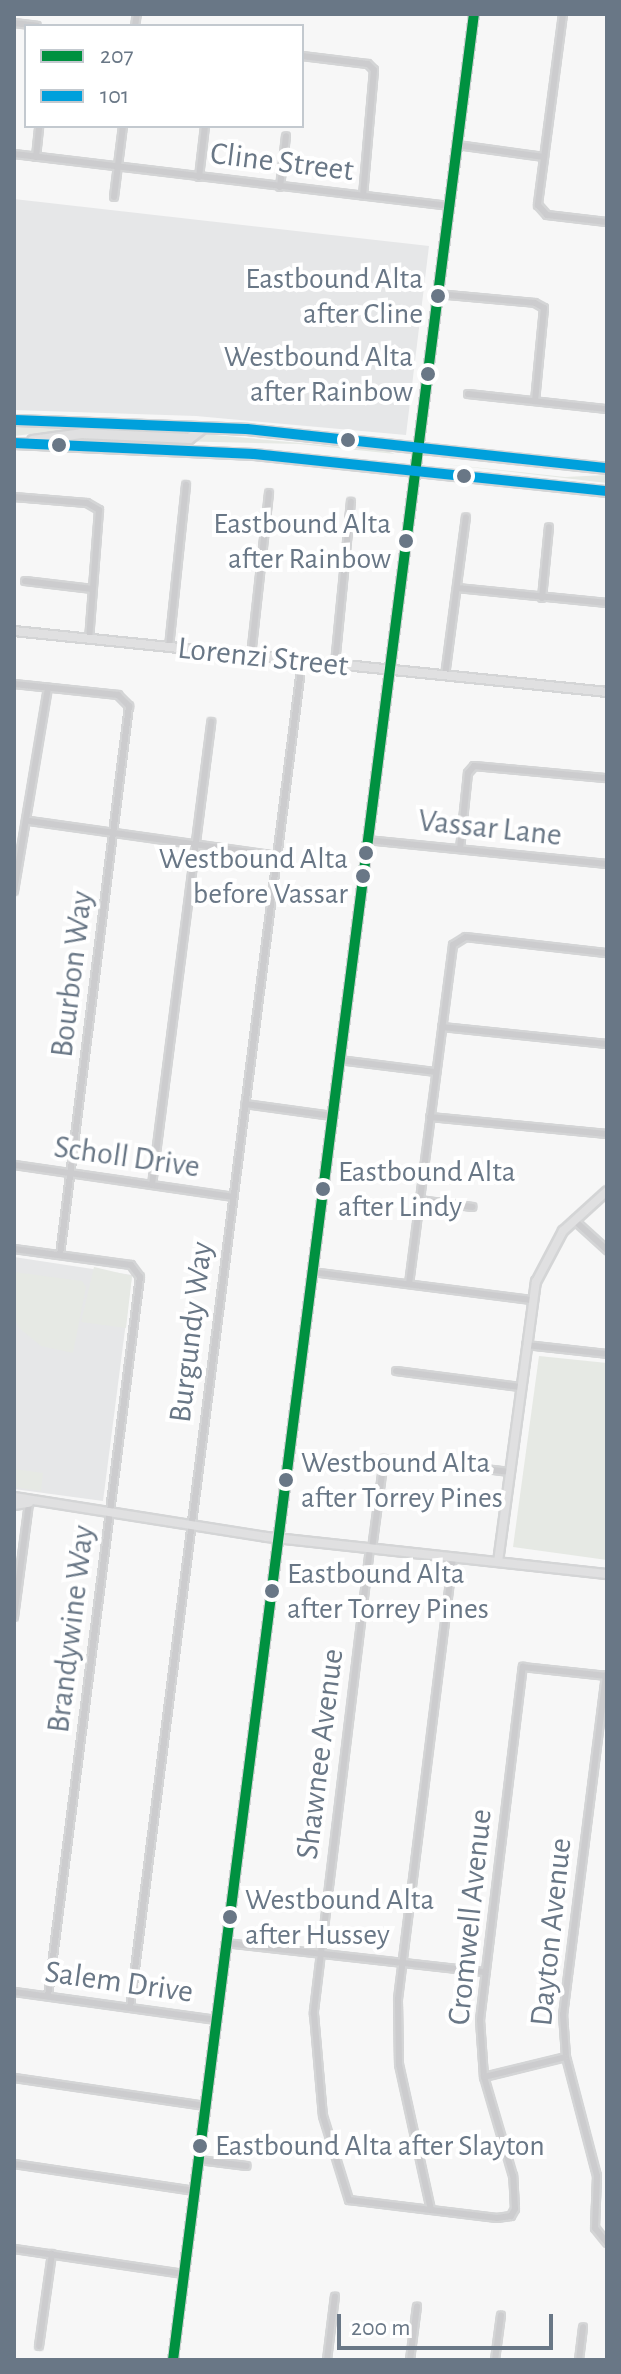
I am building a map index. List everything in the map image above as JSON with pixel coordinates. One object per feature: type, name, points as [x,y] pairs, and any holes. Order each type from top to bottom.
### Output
[{"type":"main road","points":[[173,2360],[474,14]]},
{"type":"main road","points":[[14,420],[203,427],[607,468]]},
{"type":"main road","points":[[14,443],[81,433],[189,438],[203,427]]},
{"type":"main road","points":[[14,443],[240,453],[607,491]]},
{"type":"main road","name":"Lorenzi Street","points":[[14,631],[607,692]]},
{"type":"main road","points":[[498,1562],[532,1300],[548,1253],[574,1219],[607,1191]]},
{"type":"main road","points":[[14,1497],[24,1496],[29,1503]]},
{"type":"main road","points":[[14,1505],[29,1503],[278,1538],[607,1574]]},
{"type":"street","points":[[563,14],[538,196],[542,210],[607,222]]},
{"type":"street","points":[[304,56],[368,64],[374,70],[363,196]]},
{"type":"street","points":[[36,157],[39,128]]},
{"type":"street","points":[[114,197],[123,128]]},
{"type":"street","points":[[199,177],[205,128]]},
{"type":"street","points":[[280,187],[286,136]]},
{"type":"street","points":[[457,145],[544,157]]},
{"type":"street","name":"Cline Street","points":[[14,154],[449,206]]},
{"type":"street","points":[[437,294],[535,303],[544,308],[535,401]]},
{"type":"street","points":[[468,394],[607,409]]},
{"type":"street","points":[[169,647],[186,485]]},
{"type":"street","points":[[251,656],[269,493]]},
{"type":"street","points":[[14,497],[98,508],[89,639]]},
{"type":"street","points":[[335,664],[351,502]]},
{"type":"street","points":[[445,676],[466,517]]},
{"type":"street","points":[[542,598],[549,527]]},
{"type":"street","points":[[25,581],[93,589]]},
{"type":"street","points":[[457,588],[607,603]]},
{"type":"street","name":"Burgundy Way","points":[[130,2008],[302,662]]},
{"type":"street","points":[[14,684],[48,688],[29,821],[14,891]]},
{"type":"street","name":"Bourbon Way","points":[[48,688],[126,699],[129,711],[60,1255]]},
{"type":"street","points":[[152,1185],[211,722]]},
{"type":"street","points":[[460,849],[468,773],[474,766],[607,778]]},
{"type":"street","points":[[29,821],[277,856]]},
{"type":"street","name":"Vassar Lane","points":[[367,840],[607,864]]},
{"type":"street","points":[[14,860],[22,861]]},
{"type":"street","points":[[409,1284],[442,1027],[458,940],[607,953]]},
{"type":"street","points":[[442,1027],[607,1044]]},
{"type":"street","points":[[339,1060],[436,1072]]},
{"type":"street","points":[[245,1104],[332,1116]]},
{"type":"street","points":[[430,1117],[607,1134]]},
{"type":"street","name":"Scholl Drive","points":[[14,1165],[233,1197]]},
{"type":"street","points":[[419,1200],[473,1207]]},
{"type":"street","points":[[574,1219],[607,1250]]},
{"type":"street","points":[[14,1249],[60,1255]]},
{"type":"street","name":"Brandywine Way","points":[[48,1996],[110,1515],[138,1269],[60,1255]]},
{"type":"street","points":[[312,1272],[532,1300]]},
{"type":"street","points":[[526,1345],[607,1354]]},
{"type":"street","points":[[396,1371],[520,1387]]},
{"type":"street","name":"Shawnee Avenue","points":[[384,1459],[318,1954],[314,2014],[318,2085],[330,2145],[349,2200],[431,2210]]},
{"type":"street","points":[[469,1467],[509,1472]]},
{"type":"street","points":[[14,1617],[29,1503]]},
{"type":"street","points":[[431,2210],[399,2065],[402,1963],[453,1557]]},
{"type":"street","name":"Cromwell Avenue","points":[[431,2210],[511,2216],[513,2176],[484,2077],[480,2020],[523,1667],[606,1676]]},
{"type":"street","name":"Dayton Avenue","points":[[606,1676],[565,1990],[566,2057],[594,2151],[598,2237],[607,2243]]},
{"type":"street","points":[[226,1943],[485,1972]]},
{"type":"street","name":"Salem Drive","points":[[14,1992],[217,2020]]},
{"type":"street","points":[[484,2077],[566,2057]]},
{"type":"street","points":[[14,2078],[206,2106]]},
{"type":"street","points":[[199,2160],[247,2166]]},
{"type":"street","points":[[14,2164],[195,2191]]},
{"type":"street","points":[[14,2249],[184,2274]]},
{"type":"street","points":[[39,2346],[52,2254]]},
{"type":"street","points":[[327,2360],[335,2296]]},
{"type":"street","points":[[410,2360],[417,2306]]},
{"type":"street","points":[[495,2360],[501,2315]]},
{"type":"street","points":[[579,2360],[583,2327]]},
{"type":"shaded area","points":[[14,199],[429,246],[406,435],[196,416],[14,410]]},
{"type":"shaded area","points":[[14,427],[184,435],[64,430],[14,436]]},
{"type":"shaded area","points":[[204,434],[395,454],[299,444],[172,441]]},
{"type":"shaded area","points":[[435,463],[565,477],[607,475],[607,483]]},
{"type":"shaded area","points":[[14,1257],[132,1275],[103,1501],[14,1489]]},
{"type":"shaded area","points":[[94,1267],[132,1276],[126,1328],[81,1322]]},
{"type":"shaded area","points":[[14,1272],[82,1281],[86,1287],[73,1353],[41,1346],[19,1328],[14,1318]]},
{"type":"shaded area","points":[[539,1356],[607,1363],[607,1560],[513,1547]]},
{"type":"shaded area","points":[[14,1469],[43,1473],[41,1491],[14,1487]]},
{"type":"transit line","name":"207","points":[[173,2360],[474,14]]},
{"type":"transit line","name":"101","points":[[14,420],[247,429],[607,468]]},
{"type":"transit line","name":"101","points":[[14,443],[254,454],[607,491]]},
{"type":"place","name":"Eastbound Alta after Cline","points":[[438,296]]},
{"type":"place","name":"Westbound Alta after Rainbow","points":[[428,374]]},
{"type":"place","name":"Eastbound Alta after Rainbow","points":[[406,541]]},
{"type":"place","name":"Westbound Alta before Vassar","points":[[363,876]]},
{"type":"place","name":"Eastbound Alta after Lindy","points":[[323,1189]]},
{"type":"place","name":"Westbound Alta after Torrey Pines","points":[[286,1480]]},
{"type":"place","name":"Eastbound Alta after Torrey Pines","points":[[272,1591]]},
{"type":"place","name":"Westbound Alta after Hussey","points":[[230,1917]]},
{"type":"place","name":"Eastbound Alta after Slayton","points":[[200,2146]]}]
